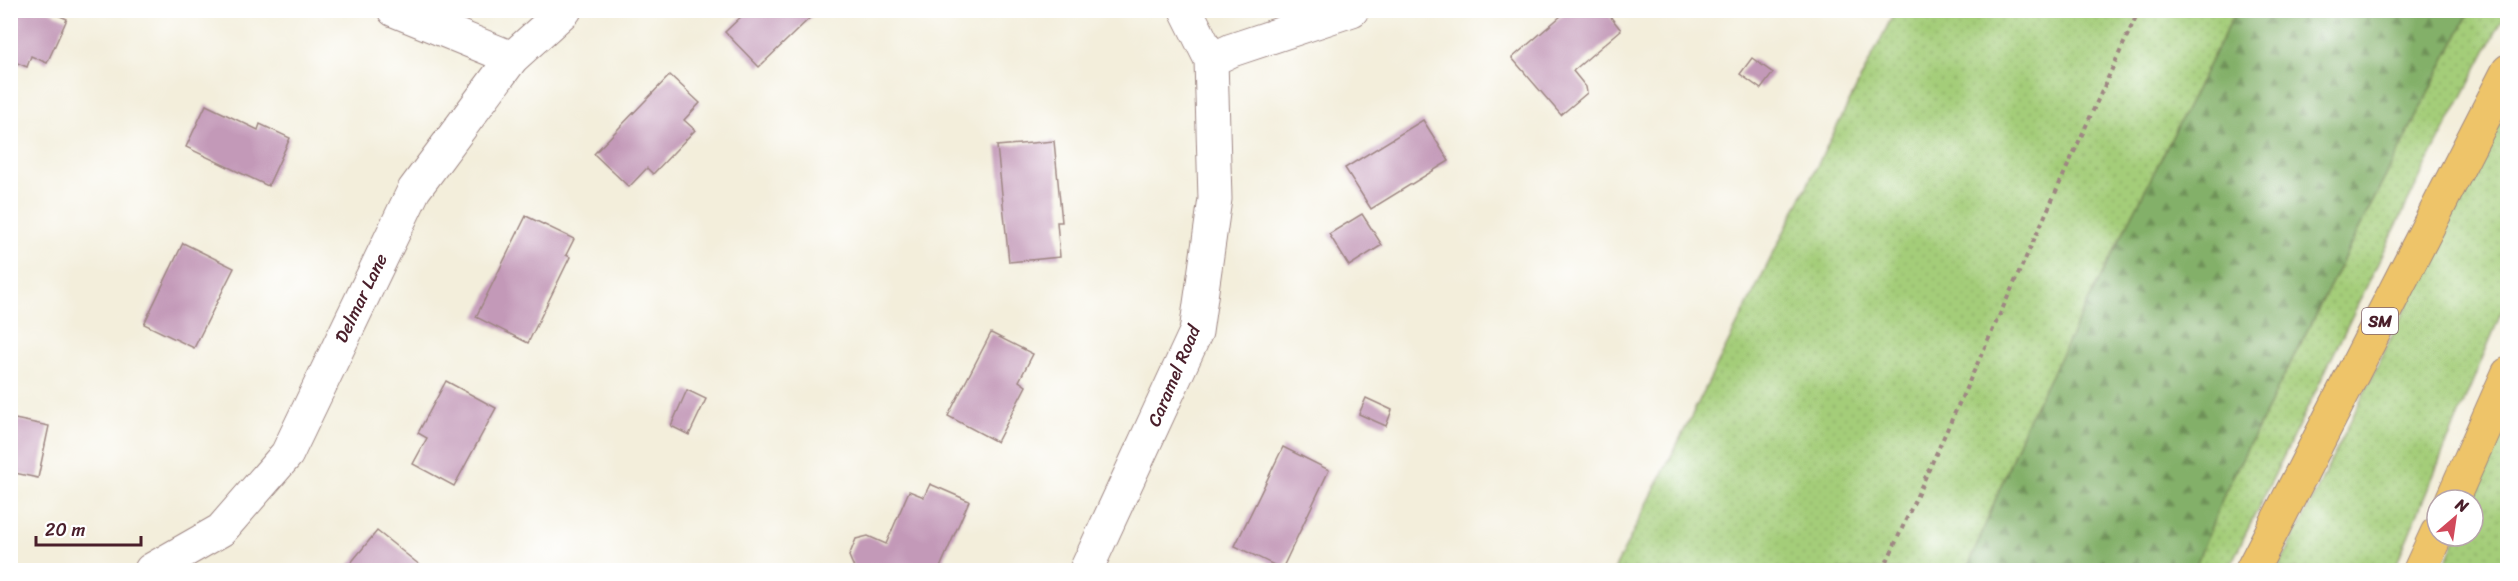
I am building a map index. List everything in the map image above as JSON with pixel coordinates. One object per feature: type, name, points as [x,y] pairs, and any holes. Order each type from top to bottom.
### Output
[{"type":"highway","name":"SM","points":[[2252,570],[2508,71]]},
{"type":"highway","points":[[2457,488],[2508,374]]},
{"type":"highway","points":[[2420,570],[2430,548]]},
{"type":"street","points":[[394,10],[512,57]]},
{"type":"street","name":"Delmar Lane","points":[[151,570],[221,530],[287,454],[414,190],[512,57],[565,10]]},
{"type":"street","points":[[1186,10],[1211,60],[1232,50],[1352,10]]},
{"type":"street","name":"Caramel Road","points":[[1086,570],[1196,332],[1215,200],[1211,60]]},
{"type":"path","points":[[1883,570],[2139,10]]},
{"type":"green space","points":[[1895,11],[2507,11],[2425,167],[2228,570],[1614,570]]},
{"type":"green space","points":[[2236,11],[2470,11],[2225,492],[2194,570],[1967,570],[2025,426]]},
{"type":"green space","points":[[2507,108],[2507,299],[2428,488],[2425,488],[2425,496],[2394,570],[2278,570],[2444,229]]},
{"type":"green space","points":[[2507,415],[2507,570],[2443,570],[2452,548],[2485,548],[2485,488],[2477,488]]},
{"type":"building","points":[[10,10],[46,10],[67,19],[47,63],[31,56],[27,67],[10,60]]},
{"type":"building","points":[[741,10],[818,10],[759,67],[725,32],[744,14]]},
{"type":"building","points":[[1568,10],[1605,10],[1621,30],[1573,71],[1586,87],[1587,93],[1561,115],[1512,58]]},
{"type":"building","points":[[1752,58],[1773,73],[1761,89],[1740,74]]},
{"type":"building","points":[[670,75],[700,103],[684,120],[695,130],[653,174],[647,168],[629,187],[594,154]]},
{"type":"building","points":[[206,105],[258,130],[260,124],[290,138],[268,186],[186,147]]},
{"type":"building","points":[[1423,120],[1449,161],[1371,209],[1345,168]]},
{"type":"building","points":[[1054,141],[1062,222],[1057,222],[1060,257],[1009,262],[997,146]]},
{"type":"building","points":[[1362,214],[1382,245],[1349,266],[1329,234]]},
{"type":"building","points":[[526,216],[574,239],[566,255],[570,257],[528,343],[476,317]]},
{"type":"building","points":[[183,243],[234,268],[194,348],[144,324]]},
{"type":"building","points":[[991,333],[1033,354],[1019,381],[1026,386],[997,442],[948,416]]},
{"type":"building","points":[[446,381],[496,408],[454,486],[413,464],[427,438],[418,433]]},
{"type":"building","points":[[687,390],[706,399],[689,435],[671,426]]},
{"type":"building","points":[[1366,398],[1392,410],[1386,426],[1359,414]]},
{"type":"building","points":[[10,418],[49,426],[38,478],[10,472]]},
{"type":"building","points":[[1283,447],[1329,470],[1282,569],[1235,546]]},
{"type":"building","points":[[930,484],[969,501],[939,570],[855,570],[849,556],[856,539],[868,536],[886,544],[909,491],[924,497]]},
{"type":"building","points":[[377,531],[421,566],[417,570],[345,570]]}]
